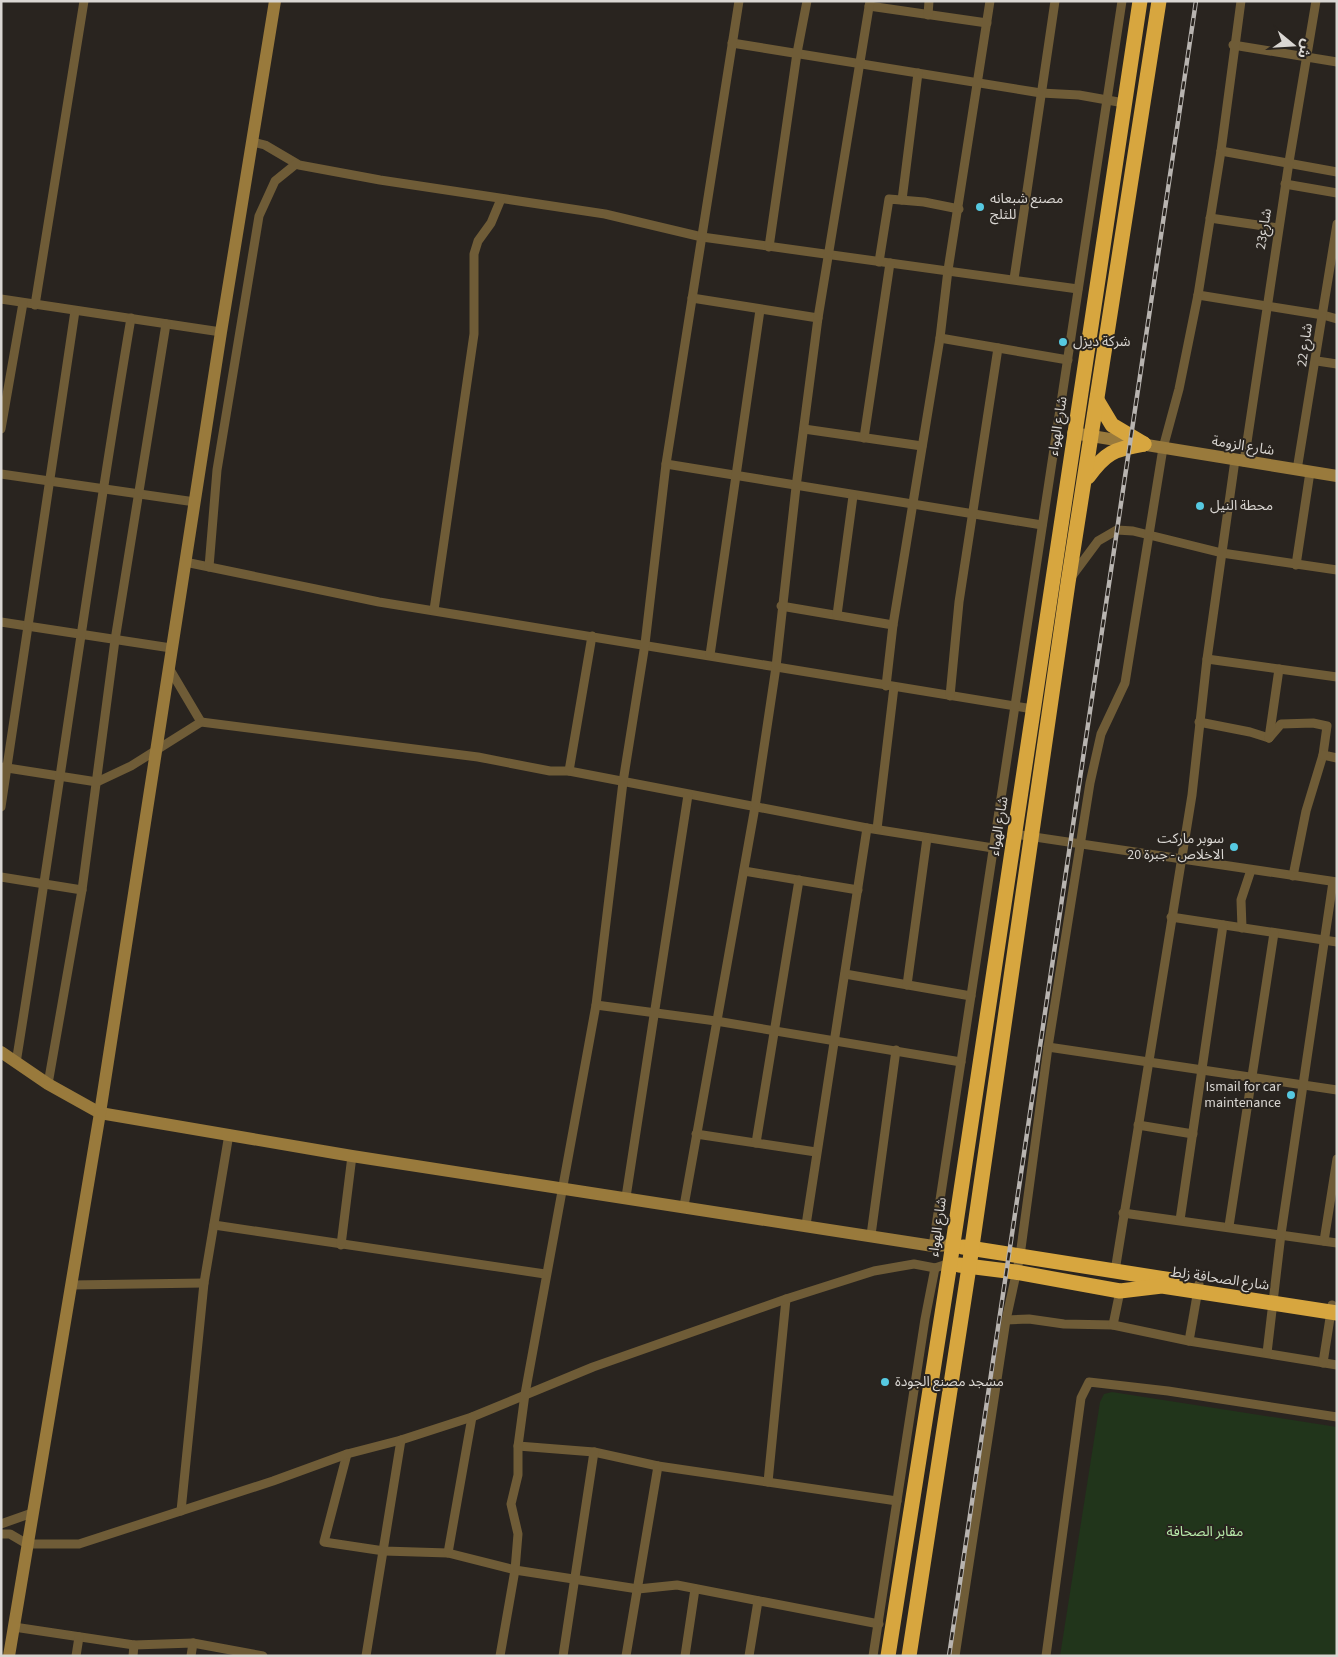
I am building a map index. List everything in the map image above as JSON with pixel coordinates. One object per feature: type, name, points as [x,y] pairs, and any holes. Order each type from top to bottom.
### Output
[{"type":"highway","name":"شارع الهواء","points":[[888,1656],[899,1537],[950,1263],[1140,1]]},
{"type":"highway","points":[[909,1656],[969,1267],[1068,583],[1159,1]]},
{"type":"highway","points":[[1098,400],[1112,425],[1144,444]]},
{"type":"highway","points":[[1085,481],[1098,463],[1110,453],[1144,444]]},
{"type":"highway","name":"شارع الصحافة زلط","points":[[952,1245],[1115,1270],[1199,1288],[1334,1308]]},
{"type":"highway","name":"شارع الصحافة زلط","points":[[950,1263],[1015,1272],[1120,1291],[1162,1286],[1199,1288]]},
{"type":"street","points":[[35,305],[84,1]]},
{"type":"street","points":[[9,1656],[100,1113],[157,750],[171,648],[275,1]]},
{"type":"street","points":[[500,1656],[515,1570],[518,1534],[511,1504],[518,1475],[518,1446],[525,1394],[545,1274],[596,1005],[623,782],[645,644],[666,464],[739,1]]},
{"type":"street","points":[[769,247],[797,53],[807,1]]},
{"type":"street","points":[[928,15],[929,1]]},
{"type":"street","points":[[876,829],[890,687],[893,624],[940,338],[948,270],[960,209],[990,1]]},
{"type":"street","points":[[1014,280],[1055,1]]},
{"type":"street","points":[[933,1246],[1122,1]]},
{"type":"street","points":[[955,1656],[1006,1320],[1020,1256],[1048,1047],[1080,844],[1101,734],[1125,683],[1163,448],[1179,389],[1198,295],[1221,151],[1233,45],[1241,1]]},
{"type":"street","name":"شارع23","points":[[1115,1270],[1192,796],[1199,722],[1222,553],[1267,306],[1285,184],[1316,1]]},
{"type":"street","points":[[684,1206],[755,806],[776,667],[781,606],[818,318],[870,4],[928,15],[987,23]]},
{"type":"street","points":[[732,43],[1041,93],[1124,103]]},
{"type":"street","points":[[1233,45],[1337,62]]},
{"type":"street","points":[[902,200],[918,73]]},
{"type":"street","points":[[252,142],[265,145],[296,164],[501,199],[605,214],[702,237],[1078,289]]},
{"type":"street","points":[[1221,151],[1337,172]]},
{"type":"street","points":[[208,567],[217,470],[259,216],[276,180],[296,164]]},
{"type":"street","points":[[1285,184],[1337,193]]},
{"type":"street","points":[[434,610],[474,334],[474,254],[478,241],[491,223],[501,199]]},
{"type":"street","points":[[879,262],[889,199],[960,209]]},
{"type":"street","points":[[1210,218],[1278,228]]},
{"type":"street","name":"شارع 22","points":[[1296,565],[1304,471],[1317,361],[1337,224]]},
{"type":"street","points":[[864,438],[890,263]]},
{"type":"street","points":[[1198,295],[1323,315],[1337,319]]},
{"type":"street","points":[[692,298],[818,318]]},
{"type":"street","points":[[1,299],[221,332]]},
{"type":"street","points":[[1,429],[23,303]]},
{"type":"street","points":[[710,655],[760,310]]},
{"type":"street","points":[[1,807],[4,768],[29,627],[75,311]]},
{"type":"street","points":[[16,1063],[45,884],[103,488],[131,318]]},
{"type":"street","points":[[48,1084],[82,890],[115,640],[166,324]]},
{"type":"street","points":[[940,338],[1068,360]]},
{"type":"street","points":[[950,696],[959,602],[971,515],[998,348]]},
{"type":"street","points":[[1317,361],[1337,364]]},
{"type":"street","points":[[804,429],[922,446]]},
{"type":"street","name":"شارع الزومة","points":[[1074,433],[1337,476]]},
{"type":"street","points":[[666,464],[912,506],[1042,525]]},
{"type":"street","points":[[1,474],[195,502]]},
{"type":"street","points":[[837,615],[853,496]]},
{"type":"street","points":[[1068,583],[1087,553],[1109,533],[1117,530],[1133,531],[1222,553],[1337,570]]},
{"type":"street","points":[[185,562],[379,602],[1033,709]]},
{"type":"street","points":[[781,606],[893,624]]},
{"type":"street","points":[[1,622],[171,648]]},
{"type":"street","points":[[569,771],[592,636]]},
{"type":"street","points":[[1207,659],[1337,677]]},
{"type":"street","points":[[168,668],[201,722]]},
{"type":"street","points":[[1269,738],[1279,669]]},
{"type":"street","points":[[4,768],[97,782],[157,750],[201,722],[478,757],[550,771],[569,771],[867,828],[993,848]]},
{"type":"street","points":[[1199,722],[1250,732],[1269,738]]},
{"type":"street","points":[[1269,738],[1281,724],[1313,723],[1327,726],[1323,755],[1306,812],[1293,876]]},
{"type":"street","points":[[1323,755],[1337,758]]},
{"type":"street","points":[[626,1197],[688,795]]},
{"type":"street","points":[[806,1225],[867,828]]},
{"type":"street","points":[[1014,834],[1032,835],[1181,860],[1335,882],[1324,940],[1281,1234],[1267,1353]]},
{"type":"street","points":[[907,985],[927,838]]},
{"type":"street","points":[[744,870],[858,890]]},
{"type":"street","points":[[1242,928],[1242,900],[1251,870]]},
{"type":"street","points":[[1,877],[82,890]]},
{"type":"street","points":[[756,1143],[799,880]]},
{"type":"street","points":[[1171,917],[1337,942]]},
{"type":"street","points":[[1180,1220],[1223,925]]},
{"type":"street","points":[[1229,1226],[1274,932]]},
{"type":"street","points":[[845,974],[971,996]]},
{"type":"street","points":[[596,1005],[774,1030],[960,1062]]},
{"type":"street","points":[[1048,1047],[1337,1090]]},
{"type":"street","points":[[871,1235],[896,1050]]},
{"type":"street","points":[[1,1052],[48,1084],[100,1113],[352,1156],[562,1187],[933,1246],[952,1245]]},
{"type":"street","points":[[1138,1125],[1193,1134]]},
{"type":"street","points":[[182,1511],[204,1283],[229,1134]]},
{"type":"street","points":[[696,1134],[816,1152]]},
{"type":"street","points":[[341,1245],[352,1156]]},
{"type":"street","points":[[1324,1241],[1337,1159]]},
{"type":"street","points":[[1123,1213],[1229,1226],[1337,1243]]},
{"type":"street","points":[[214,1225],[545,1274]]},
{"type":"street","points":[[1,1534],[10,1534],[27,1544],[79,1544],[273,1482],[347,1454],[401,1440],[472,1417],[525,1394],[786,1298],[874,1271],[914,1264],[935,1268],[950,1263]]},
{"type":"street","points":[[873,1656],[899,1537],[897,1501],[935,1268]]},
{"type":"street","points":[[71,1285],[204,1283]]},
{"type":"street","points":[[1189,1341],[1199,1288]]},
{"type":"street","points":[[1113,1325],[1120,1291]]},
{"type":"street","points":[[768,1482],[786,1298]]},
{"type":"street","points":[[1323,1363],[1334,1308]]},
{"type":"street","points":[[1006,1320],[1030,1319],[1064,1324],[1113,1325],[1189,1341],[1337,1365]]},
{"type":"street","points":[[1046,1656],[1081,1398],[1089,1382],[1168,1390],[1337,1417]]},
{"type":"street","points":[[448,1553],[472,1417]]},
{"type":"street","points":[[366,1656],[401,1440]]},
{"type":"street","points":[[518,1446],[594,1452],[658,1466],[897,1501]]},
{"type":"street","points":[[563,1656],[594,1452]]},
{"type":"street","points":[[347,1454],[324,1542],[384,1551],[448,1553],[515,1570],[638,1589],[677,1585],[694,1590],[758,1600],[879,1624]]},
{"type":"street","points":[[626,1656],[658,1466]]},
{"type":"street","points":[[1,1524],[32,1513]]},
{"type":"street","points":[[685,1656],[694,1590]]},
{"type":"street","points":[[749,1656],[758,1600]]},
{"type":"street","points":[[14,1627],[134,1645],[193,1643],[257,1655]]},
{"type":"street","points":[[76,1656],[78,1637]]},
{"type":"street","points":[[191,1656],[193,1643]]},
{"type":"street","points":[[133,1656],[134,1645]]},
{"type":"green space","name":"مقابر الصحافة","points":[[1112,1392],[1337,1427],[1337,1656],[1060,1656],[1100,1402],[1104,1394]]},
{"type":"railway","points":[[949,1656],[1196,1]]},
{"type":"place","name":"مصنع شبعانه للثلج","points":[[980,207]]},
{"type":"place","name":"شركة ديزل","points":[[1063,342]]},
{"type":"place","name":"محطة النيل","points":[[1200,506]]},
{"type":"place","name":"سوبر ماركت الاخلاص - جبرة 20","points":[[1234,847]]},
{"type":"place","name":"Ismail for car maintenance","points":[[1291,1095]]},
{"type":"place","name":"مسجد مصنع الجودة","points":[[885,1382]]}]
